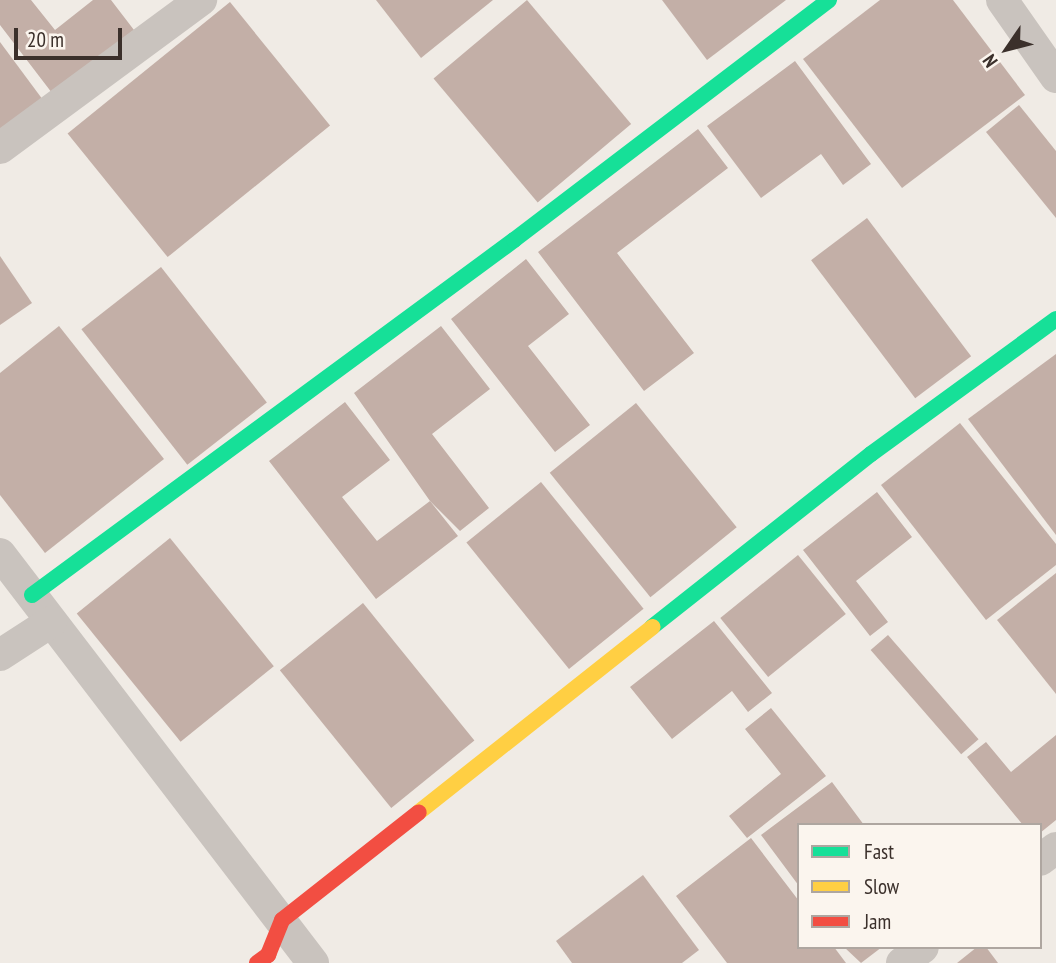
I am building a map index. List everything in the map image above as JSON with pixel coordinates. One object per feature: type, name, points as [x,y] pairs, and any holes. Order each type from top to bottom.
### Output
[{"type":"street","points":[[0,148],[201,0]]},
{"type":"street","points":[[32,595],[514,240],[829,0]]},
{"type":"street","points":[[1004,1],[1056,77]]},
{"type":"street","points":[[257,963],[268,955],[282,920],[796,513],[1056,320]]},
{"type":"street","points":[[0,554],[313,963]]},
{"type":"street","points":[[0,655],[51,622]]},
{"type":"street","points":[[902,963],[920,949]]},
{"type":"building","points":[[0,0],[31,0],[55,30],[93,0],[111,0],[134,30],[52,93],[0,25]]},
{"type":"building","points":[[376,0],[493,0],[421,58]]},
{"type":"building","points":[[527,0],[631,124],[538,203],[434,78]]},
{"type":"building","points":[[662,0],[786,0],[707,60]]},
{"type":"building","points":[[880,0],[953,0],[1025,95],[902,188],[803,59]]},
{"type":"building","points":[[230,2],[330,126],[168,257],[68,134]]},
{"type":"building","points":[[0,42],[43,100],[0,132]]},
{"type":"building","points":[[795,61],[871,164],[843,185],[821,154],[761,198],[707,126]]},
{"type":"building","points":[[1019,105],[1056,151],[1056,218],[986,132]]},
{"type":"building","points":[[698,129],[728,168],[617,253],[694,353],[644,391],[538,252]]},
{"type":"building","points":[[867,218],[971,356],[915,398],[811,260]]},
{"type":"building","points":[[0,256],[32,303],[0,325]]},
{"type":"building","points":[[526,259],[569,314],[528,346],[590,425],[555,452],[451,319]]},
{"type":"building","points":[[161,267],[267,403],[187,465],[81,329]]},
{"type":"building","points":[[59,326],[164,459],[45,553],[0,495],[0,373]]},
{"type":"building","points":[[441,326],[490,389],[432,434],[489,508],[460,531],[430,501],[354,393]]},
{"type":"building","points":[[1056,354],[1056,535],[968,419]]},
{"type":"building","points":[[345,402],[390,460],[342,497],[377,541],[430,501],[458,536],[376,599],[269,461]]},
{"type":"building","points":[[636,403],[737,527],[650,597],[550,473]]},
{"type":"building","points":[[960,423],[1056,544],[1056,565],[986,620],[881,485]]},
{"type":"building","points":[[541,482],[644,609],[569,669],[466,542]]},
{"type":"building","points":[[877,492],[912,537],[856,581],[888,622],[870,636],[803,550]]},
{"type":"building","points":[[170,538],[274,666],[181,742],[77,614]]},
{"type":"building","points":[[798,555],[846,614],[768,677],[720,618]]},
{"type":"building","points":[[1056,573],[1056,694],[997,620]]},
{"type":"building","points":[[363,603],[474,741],[391,808],[280,670]]},
{"type":"building","points":[[714,621],[772,693],[748,712],[732,691],[672,739],[630,687]]},
{"type":"building","points":[[888,635],[979,739],[961,754],[871,650]]},
{"type":"building","points":[[771,708],[826,776],[747,838],[729,816],[781,774],[745,729]]},
{"type":"building","points":[[1056,735],[1056,820],[1042,831],[1042,823],[1021,823],[967,757],[986,742],[1011,772]]},
{"type":"building","points":[[832,782],[863,823],[797,823],[797,883],[761,835]]},
{"type":"building","points":[[751,838],[797,898],[797,949],[836,949],[846,963],[727,963],[676,896]]},
{"type":"building","points":[[643,875],[699,950],[682,963],[572,963],[556,941]]},
{"type":"building","points":[[846,949],[879,949],[861,963]]},
{"type":"building","points":[[974,949],[988,949],[998,963],[957,963]]},
{"type":"traffic: fast","points":[[32,595],[514,240],[829,0]]},
{"type":"traffic: fast","points":[[652,627],[871,454],[1056,319]]},
{"type":"traffic: slow","points":[[419,812],[652,627]]},
{"type":"traffic: jam","points":[[257,963],[268,955],[282,920],[419,812]]}]
